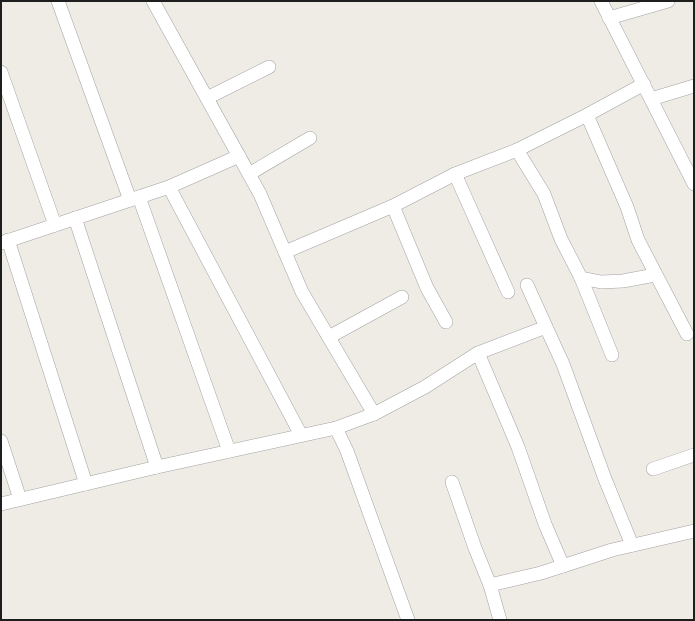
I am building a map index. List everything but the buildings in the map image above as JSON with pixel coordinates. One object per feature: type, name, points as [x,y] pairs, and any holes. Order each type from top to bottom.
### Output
[{"type":"street","points":[[58,1],[229,451]]},
{"type":"street","points":[[601,1],[694,184]]},
{"type":"street","points":[[609,18],[668,1]]},
{"type":"street","points":[[158,3],[207,98],[260,194],[302,292],[374,414]]},
{"type":"street","points":[[207,98],[269,67]]},
{"type":"street","points":[[1,72],[55,224]]},
{"type":"street","points":[[285,252],[393,206],[455,174],[517,150],[587,115],[644,84]]},
{"type":"street","points":[[651,99],[694,86]]},
{"type":"street","points":[[587,115],[627,207],[638,240],[686,334]]},
{"type":"street","points":[[249,174],[310,138]]},
{"type":"street","points":[[517,150],[544,194],[561,239],[581,278],[612,355]]},
{"type":"street","points":[[86,484],[4,242],[169,187],[239,156]]},
{"type":"street","points":[[455,174],[508,292]]},
{"type":"street","points":[[169,187],[301,436]]},
{"type":"street","points":[[393,206],[427,288],[446,322]]},
{"type":"street","points":[[75,218],[156,466]]},
{"type":"street","points":[[581,278],[601,282],[655,275]]},
{"type":"street","points":[[527,285],[563,364],[604,479],[632,545]]},
{"type":"street","points":[[329,337],[402,297]]},
{"type":"street","points":[[1,504],[156,466],[336,428],[374,414],[425,387],[478,353],[546,327]]},
{"type":"street","points":[[478,353],[518,447],[545,524],[563,566]]},
{"type":"street","points":[[336,428],[347,451],[408,620]]},
{"type":"street","points":[[1,441],[20,499]]},
{"type":"street","points":[[653,469],[694,455]]},
{"type":"street","points":[[452,482],[475,548],[490,585],[500,620]]},
{"type":"street","points":[[490,585],[563,566],[612,550],[694,531]]}]
